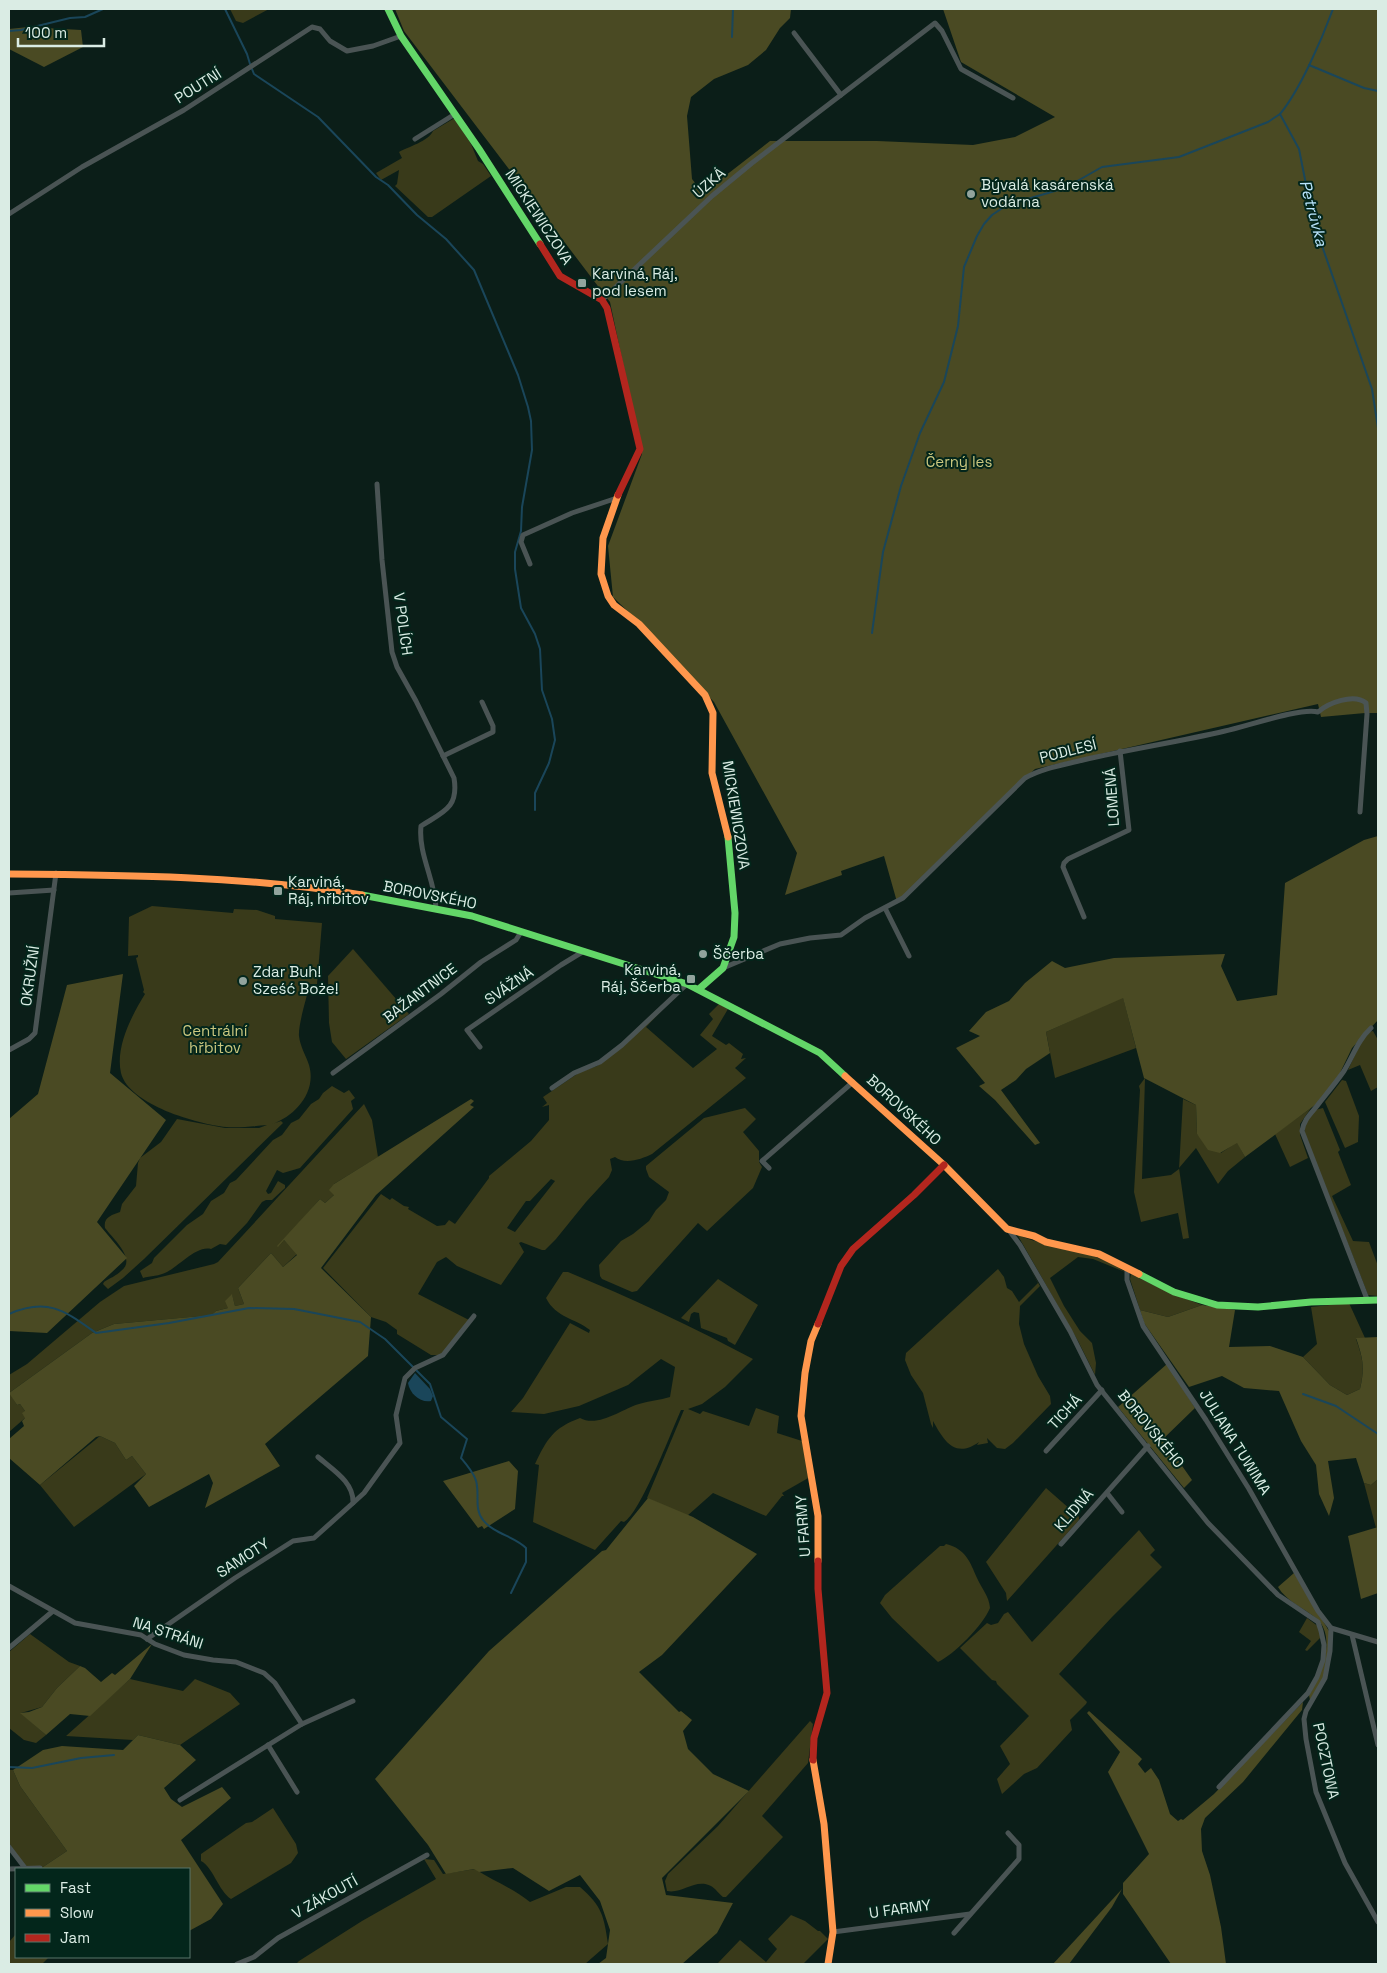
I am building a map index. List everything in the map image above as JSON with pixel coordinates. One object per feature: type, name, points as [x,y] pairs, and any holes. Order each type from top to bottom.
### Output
[{"type":"street","name":"MICKIEWICZOVA","points":[[388,9],[401,36],[455,114],[560,276],[602,300],[606,308],[640,449],[617,498],[603,538],[600,562],[601,574],[608,596],[614,604],[638,624],[705,695],[713,712],[712,773],[728,836],[735,914],[732,944],[723,968],[699,989]]},
{"type":"street","name":"ÚZKÁ","points":[[602,300],[712,196],[776,144],[935,23],[942,32],[961,68],[1012,98]]},
{"type":"street","name":"POUTNÍ","points":[[9,214],[82,167],[184,110],[312,27],[320,29],[330,41],[347,51],[373,46],[401,36]]},
{"type":"street","points":[[794,33],[841,95]]},
{"type":"street","points":[[415,139],[455,114]]},
{"type":"street","name":"V POLÍCH","points":[[377,484],[382,560],[392,652],[397,667],[454,778],[455,796],[451,806],[420,826],[419,840],[435,894],[436,908]]},
{"type":"street","points":[[530,564],[521,542],[523,535],[572,513],[617,498]]},
{"type":"street","name":"PODLESÍ","points":[[723,968],[780,944],[810,938],[841,935],[859,921],[903,898],[1025,778],[1038,771],[1120,751],[1225,731],[1313,710],[1318,712],[1324,706],[1352,699],[1362,700],[1366,703],[1367,714],[1360,812]]},
{"type":"street","points":[[443,756],[493,732],[493,726],[482,702]]},
{"type":"street","name":"LOMENÁ","points":[[1084,917],[1064,863],[1068,859],[1129,830],[1120,751]]},
{"type":"street","name":"OKRUŽNÍ","points":[[9,1050],[29,1039],[35,1033],[56,873]]},
{"type":"street","name":"BOROVSKÉHO","points":[[9,874],[149,875],[234,880],[323,890],[436,908],[472,916],[687,984],[820,1053],[944,1165],[1007,1229],[1017,1241],[1070,1331],[1097,1385],[1148,1446],[1208,1523],[1278,1595],[1318,1622],[1321,1631],[1323,1660],[1317,1677],[1308,1693],[1219,1786]]},
{"type":"street","points":[[9,893],[54,890]]},
{"type":"street","points":[[885,908],[909,956]]},
{"type":"street","name":"BAŽANTNICE","points":[[332,1073],[441,994],[481,962],[516,940],[521,932]]},
{"type":"street","name":"SVÁŽNÁ","points":[[480,1047],[467,1030],[584,951]]},
{"type":"street","points":[[552,1088],[574,1073],[600,1062],[622,1045],[687,984]]},
{"type":"street","points":[[1367,1299],[1302,1131],[1306,1117],[1320,1103],[1343,1072],[1356,1046],[1370,1028]]},
{"type":"street","name":"BOROVSKÉHO","points":[[769,1168],[762,1161],[854,1082]]},
{"type":"street","name":"U FARMY","points":[[828,1964],[833,1932],[824,1824],[813,1764],[814,1738],[827,1693],[818,1589],[818,1516],[801,1416],[805,1373],[810,1341],[840,1266],[853,1250],[944,1165]]},
{"type":"street","points":[[1007,1229],[1034,1236],[1046,1242],[1099,1254],[1174,1292],[1204,1303],[1258,1307],[1367,1299],[1378,1300]]},
{"type":"street","points":[[1017,1241],[1022,1234]]},
{"type":"street","name":"JULIANA TUWIMA","points":[[1128,1268],[1127,1280],[1142,1326],[1206,1420],[1249,1488],[1318,1611],[1331,1628]]},
{"type":"street","name":"SAMOTY","points":[[147,1639],[235,1578],[294,1541],[314,1538],[364,1493],[400,1442],[396,1415],[405,1378],[414,1368],[443,1354],[474,1316]]},
{"type":"street","name":"TICHÁ","points":[[1046,1451],[1102,1390]]},
{"type":"street","name":"KLIDNÁ","points":[[1061,1544],[1148,1446]]},
{"type":"street","points":[[318,1457],[346,1482],[354,1493],[353,1503]]},
{"type":"street","name":"KLIDNÁ","points":[[1106,1493],[1122,1512]]},
{"type":"street","name":"NA STRÁNI","points":[[9,1586],[75,1623],[141,1635],[184,1655],[236,1662],[264,1673],[275,1683],[302,1724]]},
{"type":"street","points":[[9,1648],[53,1611]]},
{"type":"street","points":[[1331,1628],[1378,1642]]},
{"type":"street","name":"POCZTOWA","points":[[1331,1628],[1330,1651],[1325,1678],[1306,1711],[1304,1719],[1306,1739],[1316,1792],[1345,1863],[1378,1922]]},
{"type":"street","points":[[1352,1634],[1378,1745]]},
{"type":"street","points":[[180,1800],[302,1724],[353,1701]]},
{"type":"street","points":[[268,1745],[297,1792]]},
{"type":"street","points":[[954,1933],[1019,1858],[1020,1845],[1008,1833]]},
{"type":"street","points":[[9,1847],[25,1868],[40,1868]]},
{"type":"street","name":"V ZÁKOUTÍ","points":[[237,1964],[254,1957],[278,1938],[427,1855]]},
{"type":"street","name":"U FARMY","points":[[833,1932],[970,1914]]},
{"type":"green space","points":[[230,9],[269,9],[243,23],[236,21]]},
{"type":"green space","name":"Černý les","points":[[395,9],[791,9],[790,18],[780,28],[766,50],[748,65],[714,79],[691,97],[687,116],[692,179],[703,193],[770,141],[877,141],[973,145],[1015,137],[1055,117],[961,62],[943,9],[1378,9],[1378,713],[1321,717],[1318,704],[1035,769],[897,902],[884,856],[841,871],[842,875],[785,895],[797,853],[714,702],[613,597],[608,546],[642,454],[610,302],[404,31]]},
{"type":"green space","points":[[28,27],[81,30],[83,47],[44,67],[9,49],[9,29]]},
{"type":"green space","points":[[455,119],[471,144],[478,161],[483,164],[491,176],[432,217],[428,217],[395,186],[399,170],[381,180],[376,173],[402,158],[399,152],[423,141],[433,131]]},
{"type":"green space","points":[[1378,836],[1378,1020],[1352,1048],[1339,1075],[1319,1102],[1245,1157],[1237,1143],[1220,1153],[1208,1150],[1197,1134],[1196,1105],[1144,1078],[1123,998],[1046,1032],[1050,1053],[1026,1069],[1016,1080],[1001,1090],[1040,1143],[1035,1145],[995,1100],[979,1086],[985,1083],[956,1048],[980,1036],[969,1031],[986,1012],[1009,1001],[1025,983],[1052,961],[1065,968],[1114,958],[1225,954],[1221,966],[1237,1001],[1277,995],[1285,883],[1364,840]]},
{"type":"green space","name":"Centrální hřbitov","points":[[152,906],[233,913],[234,909],[257,910],[275,916],[275,919],[322,923],[317,984],[310,984],[299,1031],[309,1065],[310,1084],[302,1102],[296,1109],[272,1124],[281,1121],[283,1123],[144,1259],[108,1289],[103,1284],[104,1282],[121,1271],[126,1261],[122,1249],[105,1228],[105,1221],[120,1212],[122,1204],[136,1186],[140,1158],[161,1142],[177,1119],[225,1128],[259,1128],[267,1125],[226,1127],[199,1122],[166,1111],[137,1095],[127,1084],[121,1073],[120,1053],[126,1032],[145,994],[136,958],[138,955],[128,956],[129,917]]},
{"type":"green space","points":[[353,949],[409,1014],[346,1059],[332,1042],[329,1023],[328,976]]},
{"type":"green space","points":[[123,974],[110,1073],[166,1120],[97,1222],[127,1258],[47,1333],[9,1331],[9,1119],[38,1094],[67,985]]},
{"type":"green space","points":[[1123,997],[1136,1048],[1055,1078],[1046,1032]]},
{"type":"green space","points":[[671,1001],[646,1027],[693,1068],[717,1049],[700,1035],[713,1019],[709,1014],[719,1004],[728,1009],[712,1036],[726,1045],[729,1043],[743,1054],[741,1059],[746,1058],[735,1068],[746,1078],[652,1154],[628,1161],[615,1157],[610,1159],[612,1170],[609,1177],[545,1250],[519,1243],[524,1252],[501,1285],[457,1266],[446,1257],[437,1262],[418,1294],[469,1320],[441,1355],[431,1355],[397,1334],[397,1330],[386,1322],[371,1317],[323,1268],[381,1194],[390,1200],[392,1198],[409,1207],[408,1209],[437,1226],[445,1225],[449,1220],[455,1224],[489,1176],[531,1141],[549,1120],[549,1105],[542,1107],[547,1103],[543,1097],[580,1072],[597,1066],[622,1047]],"holes":[[[551,1179],[555,1181],[515,1232],[507,1228],[526,1201],[530,1201]]]},
{"type":"green space","points":[[1373,1031],[1378,1040],[1378,1087],[1371,1091],[1360,1065],[1348,1070],[1367,1032]]},
{"type":"green space","points":[[1145,1078],[1142,1179],[1171,1175],[1179,1168],[1189,1238],[1183,1239],[1178,1213],[1141,1222],[1134,1192],[1139,1086]]},
{"type":"green space","points":[[1342,1080],[1346,1081],[1359,1116],[1358,1142],[1345,1148],[1325,1102]]},
{"type":"green space","points":[[332,1086],[344,1093],[349,1090],[355,1098],[351,1101],[353,1109],[300,1168],[283,1173],[277,1170],[266,1191],[268,1194],[271,1193],[278,1181],[285,1185],[285,1188],[272,1200],[262,1202],[247,1223],[226,1245],[220,1244],[211,1249],[200,1250],[167,1272],[143,1278],[140,1271],[152,1263],[154,1258],[187,1225],[203,1214],[211,1201],[224,1193],[230,1183],[236,1180],[273,1140],[282,1135],[291,1123],[299,1119],[311,1104]]},
{"type":"green space","points":[[471,1099],[474,1101],[470,1105],[474,1107],[376,1195],[321,1268],[371,1317],[368,1356],[265,1444],[280,1466],[205,1508],[213,1483],[209,1474],[149,1507],[134,1486],[146,1474],[132,1456],[126,1460],[115,1443],[100,1436],[96,1437],[40,1485],[9,1458],[9,1439],[24,1426],[22,1421],[25,1418],[22,1413],[25,1411],[20,1404],[17,1405],[9,1393],[92,1333],[114,1324],[212,1315],[216,1311],[228,1308],[225,1301],[232,1294],[235,1306],[244,1304],[238,1288],[271,1253],[283,1267],[297,1255],[284,1240],[277,1246],[320,1199],[325,1203],[334,1195],[329,1190],[334,1184]]},
{"type":"green space","points":[[1183,1099],[1196,1105],[1197,1134],[1221,1153],[1237,1142],[1245,1157],[1228,1171],[1218,1184],[1196,1148],[1179,1168]]},
{"type":"green space","points":[[364,1104],[372,1120],[378,1157],[334,1184],[334,1195],[325,1203],[320,1199],[284,1240],[297,1254],[283,1267],[271,1253],[238,1288],[244,1304],[235,1306],[232,1295],[228,1308],[216,1311],[213,1315],[114,1324],[92,1333],[9,1393],[9,1375],[27,1364],[100,1302],[124,1286],[218,1262]]},
{"type":"green space","points":[[745,1108],[756,1119],[743,1132],[759,1151],[759,1162],[762,1167],[753,1188],[707,1231],[698,1223],[637,1291],[632,1292],[602,1279],[599,1265],[621,1241],[649,1221],[666,1200],[669,1192],[649,1177],[646,1166],[704,1118]]},
{"type":"green space","points":[[1311,1108],[1300,1124],[1300,1135],[1308,1158],[1290,1167],[1275,1134]]},
{"type":"green space","points":[[1323,1108],[1340,1150],[1338,1152],[1351,1185],[1332,1196],[1353,1241],[1369,1242],[1378,1266],[1378,1296],[1368,1295],[1305,1134],[1304,1124],[1315,1110]]},
{"type":"green space","points":[[1017,1234],[1025,1238],[1088,1254],[1110,1263],[1125,1272],[1093,1259],[1078,1257],[1050,1278],[1064,1306],[1080,1331],[1092,1343],[1096,1363],[1095,1375],[1078,1341]]},
{"type":"green space","points":[[1028,1265],[1040,1286],[1020,1306],[1019,1324],[1024,1344],[1038,1376],[1050,1396],[1051,1404],[1005,1449],[997,1448],[987,1438],[988,1443],[977,1445],[979,1442],[971,1447],[957,1448],[946,1441],[933,1421],[933,1428],[923,1393],[911,1375],[905,1360],[906,1353],[998,1269],[1004,1277],[1007,1288],[1012,1291],[1019,1302],[1038,1283]]},
{"type":"green space","points":[[563,1272],[568,1272],[638,1303],[753,1359],[725,1387],[702,1404],[688,1409],[700,1414],[703,1411],[749,1426],[756,1408],[779,1416],[777,1433],[802,1441],[810,1477],[782,1493],[784,1496],[766,1516],[713,1493],[687,1516],[647,1498],[684,1410],[681,1410],[647,1488],[631,1516],[624,1522],[621,1521],[595,1550],[533,1522],[539,1465],[535,1464],[552,1435],[563,1426],[580,1418],[594,1421],[610,1417],[632,1406],[670,1397],[675,1367],[661,1359],[628,1385],[579,1406],[544,1414],[511,1412],[523,1398],[570,1323],[589,1333],[590,1330],[555,1310],[546,1298]]},
{"type":"green space","points":[[1131,1274],[1168,1292],[1202,1305],[1168,1317],[1140,1310],[1130,1279]]},
{"type":"green space","points":[[718,1279],[758,1305],[735,1345],[728,1341],[727,1338],[701,1328],[699,1313],[694,1312],[691,1314],[689,1322],[681,1318]]},
{"type":"green space","points":[[1349,1303],[1365,1338],[1356,1339],[1362,1364],[1360,1389],[1347,1395],[1330,1385],[1303,1357],[1317,1344],[1311,1307]]},
{"type":"green space","points":[[1202,1305],[1235,1310],[1229,1347],[1270,1346],[1303,1357],[1330,1385],[1347,1395],[1360,1389],[1362,1382],[1362,1363],[1356,1338],[1378,1337],[1378,1479],[1371,1485],[1364,1483],[1356,1458],[1328,1461],[1334,1498],[1329,1516],[1319,1494],[1316,1465],[1301,1441],[1279,1391],[1244,1388],[1222,1376],[1189,1387],[1144,1323],[1140,1310],[1168,1317]]},
{"type":"green space","points":[[1167,1364],[1195,1408],[1163,1439],[1192,1480],[1184,1488],[1118,1407]]},
{"type":"green space","points":[[9,1394],[17,1405],[20,1404],[25,1411],[25,1418],[9,1432]]},
{"type":"green space","points":[[100,1436],[115,1443],[126,1460],[132,1456],[146,1474],[74,1527],[40,1485]]},
{"type":"green space","points":[[509,1461],[518,1471],[515,1509],[484,1529],[482,1526],[478,1528],[443,1481]]},
{"type":"green space","points":[[1378,1479],[1378,1527],[1376,1528],[1364,1483],[1371,1485]]},
{"type":"green space","points":[[1046,1488],[1079,1517],[1079,1520],[1007,1601],[1006,1593],[986,1562]]},
{"type":"green space","points":[[648,1498],[693,1517],[757,1554],[662,1655],[639,1672],[679,1712],[681,1711],[692,1720],[683,1731],[688,1749],[713,1774],[749,1791],[662,1878],[666,1895],[733,1903],[717,1933],[682,1964],[598,1964],[606,1958],[610,1930],[600,1901],[580,1875],[549,1891],[513,1868],[479,1872],[474,1869],[446,1874],[428,1845],[375,1779],[489,1651],[602,1551],[606,1550]]},
{"type":"green space","points":[[1378,1527],[1378,1593],[1361,1599],[1348,1536]]},
{"type":"green space","points":[[1139,1530],[1155,1550],[1150,1555],[1162,1567],[1059,1674],[1087,1702],[1070,1720],[1072,1730],[1037,1768],[1024,1774],[1002,1794],[997,1779],[1010,1764],[1000,1746],[1029,1716],[996,1681],[992,1680],[960,1648],[987,1623],[991,1625],[998,1623],[1004,1614],[1008,1612],[1032,1642]]},
{"type":"green space","points":[[946,1544],[958,1549],[966,1557],[987,1596],[990,1608],[981,1623],[967,1639],[952,1653],[938,1662],[892,1618],[880,1603],[885,1595],[940,1546]]},
{"type":"green space","points":[[1294,1573],[1329,1631],[1329,1649],[1324,1677],[1310,1700],[1309,1695],[1318,1678],[1325,1657],[1326,1636],[1323,1627],[1317,1619],[1290,1600],[1278,1587]]},
{"type":"green space","points":[[1307,1618],[1319,1627],[1321,1637],[1307,1651],[1305,1650],[1311,1641],[1299,1632]]},
{"type":"green space","points":[[30,1634],[69,1662],[80,1666],[57,1688],[42,1707],[21,1713],[46,1735],[36,1743],[24,1740],[9,1728],[9,1652]]},
{"type":"green space","points":[[152,1644],[130,1679],[90,1716],[70,1714],[46,1735],[20,1713],[42,1707],[57,1688],[80,1666],[101,1682],[112,1673],[115,1675]]},
{"type":"green space","points":[[130,1679],[183,1691],[195,1679],[230,1693],[240,1704],[180,1745],[138,1735],[133,1740],[66,1736]]},
{"type":"green space","points":[[1303,1702],[1302,1710],[1243,1782],[1205,1818],[1201,1829],[1202,1851],[1210,1875],[1221,1927],[1226,1964],[1171,1964],[1123,1894],[1123,1883],[1149,1854],[1108,1772],[1120,1752],[1087,1713],[1089,1711],[1142,1759],[1138,1764],[1145,1773],[1151,1768],[1159,1780],[1170,1814],[1178,1821],[1183,1820],[1214,1794]]},
{"type":"green space","points":[[810,1721],[813,1724],[808,1763],[762,1816],[783,1837],[726,1897],[723,1897],[712,1887],[705,1884],[667,1891],[665,1881],[668,1874],[718,1826]]},
{"type":"green space","points":[[138,1735],[180,1745],[196,1760],[164,1788],[171,1799],[182,1807],[222,1787],[231,1798],[181,1840],[223,1904],[211,1919],[190,1930],[190,1868],[42,1868],[67,1851],[20,1786],[13,1770],[43,1750],[62,1746],[123,1750]]},
{"type":"green space","points":[[9,1770],[13,1770],[20,1786],[67,1851],[42,1868],[26,1868],[9,1843]]},
{"type":"green space","points":[[273,1808],[296,1844],[298,1853],[291,1863],[231,1899],[226,1895],[209,1868],[201,1861],[201,1854],[246,1823],[252,1822]]},
{"type":"green space","points":[[424,1859],[434,1860],[443,1874],[475,1869],[530,1902],[566,1887],[580,1887],[593,1900],[601,1912],[608,1944],[585,1964],[296,1964],[362,1921],[436,1879]]},
{"type":"green space","points":[[1122,1889],[1112,1907],[1069,1964],[1053,1964]]},
{"type":"green space","points":[[791,1915],[805,1921],[828,1939],[803,1964],[717,1964],[740,1940],[766,1962],[777,1949],[768,1939]]},
{"type":"green space","points":[[15,1935],[15,1958],[48,1958],[42,1964],[9,1964],[9,1942]]},
{"type":"water","points":[[415,1373],[430,1389],[433,1396],[431,1401],[419,1399],[411,1391],[408,1383]]},
{"type":"waterway","points":[[9,31],[21,30],[70,18],[85,17],[103,9]]},
{"type":"waterway","points":[[225,9],[250,64]]},
{"type":"waterway","points":[[732,37],[733,9]]},
{"type":"waterway","name":"Petrůvka","points":[[1333,9],[1303,78],[1280,114],[1299,149],[1313,220],[1372,389],[1378,428]]},
{"type":"waterway","points":[[1309,65],[1364,88],[1378,91]]},
{"type":"waterway","points":[[252,69],[254,74],[318,117],[376,177],[388,185],[417,215],[446,239],[474,270],[518,375],[531,421],[532,450],[522,507],[521,531],[515,552],[515,569],[521,608],[535,634],[540,649],[542,690],[552,719],[555,740],[549,763],[535,793],[535,810]]},
{"type":"waterway","points":[[872,633],[883,552],[901,486],[920,433],[944,382],[958,326],[964,267],[984,224],[992,215],[1007,205],[1065,188],[1102,167],[1179,157],[1268,122],[1280,114]]},
{"type":"waterway","points":[[9,1314],[35,1307],[56,1309],[75,1318],[96,1333],[169,1323],[249,1308],[294,1309],[360,1322],[385,1339],[430,1384],[441,1417],[467,1439],[461,1458],[471,1470],[477,1483],[478,1510],[480,1515],[493,1529],[526,1548],[526,1562],[511,1593]]},
{"type":"waterway","points":[[1303,1394],[1336,1406],[1378,1434]]},
{"type":"waterway","points":[[9,1767],[32,1768],[81,1758],[114,1755]]},
{"type":"traffic: fast","points":[[388,9],[401,36],[479,149],[540,244]]},
{"type":"traffic: fast","points":[[699,989],[723,968],[734,937],[735,913],[728,837]]},
{"type":"traffic: fast","points":[[362,895],[472,916],[687,984],[820,1053],[845,1076]]},
{"type":"traffic: fast","points":[[1139,1274],[1174,1292],[1217,1305],[1258,1307],[1311,1302],[1378,1300]]},
{"type":"traffic: slow","points":[[618,495],[603,538],[601,574],[608,596],[614,605],[639,624],[705,695],[713,713],[712,773],[728,837]]},
{"type":"traffic: slow","points":[[9,874],[142,876],[230,880],[362,895]]},
{"type":"traffic: slow","points":[[845,1076],[944,1165],[1007,1229],[1034,1236],[1046,1242],[1099,1254],[1139,1274]]},
{"type":"traffic: slow","points":[[818,1324],[811,1341],[805,1373],[801,1416],[818,1516],[818,1561]]},
{"type":"traffic: slow","points":[[813,1760],[824,1824],[833,1932],[828,1964]]},
{"type":"traffic: jam","points":[[540,244],[560,276],[602,300],[607,308],[640,449],[618,495]]},
{"type":"traffic: jam","points":[[818,1324],[841,1266],[853,1249],[914,1195],[944,1165]]},
{"type":"traffic: jam","points":[[813,1760],[814,1738],[827,1693],[818,1589],[818,1561]]},
{"type":"place","name":"Bývalá kasárenská vodárna","points":[[971,194]]},
{"type":"place","name":"Karviná, Ráj, pod lesem","points":[[582,283]]},
{"type":"place","name":"Karviná, Ráj, hřbitov","points":[[278,891]]},
{"type":"place","name":"Ščerba","points":[[703,954]]},
{"type":"place","name":"Karviná, Ráj, Ščerba","points":[[691,979]]},
{"type":"place","name":"Zdar Buh! Sześć Boże!","points":[[243,981]]}]
